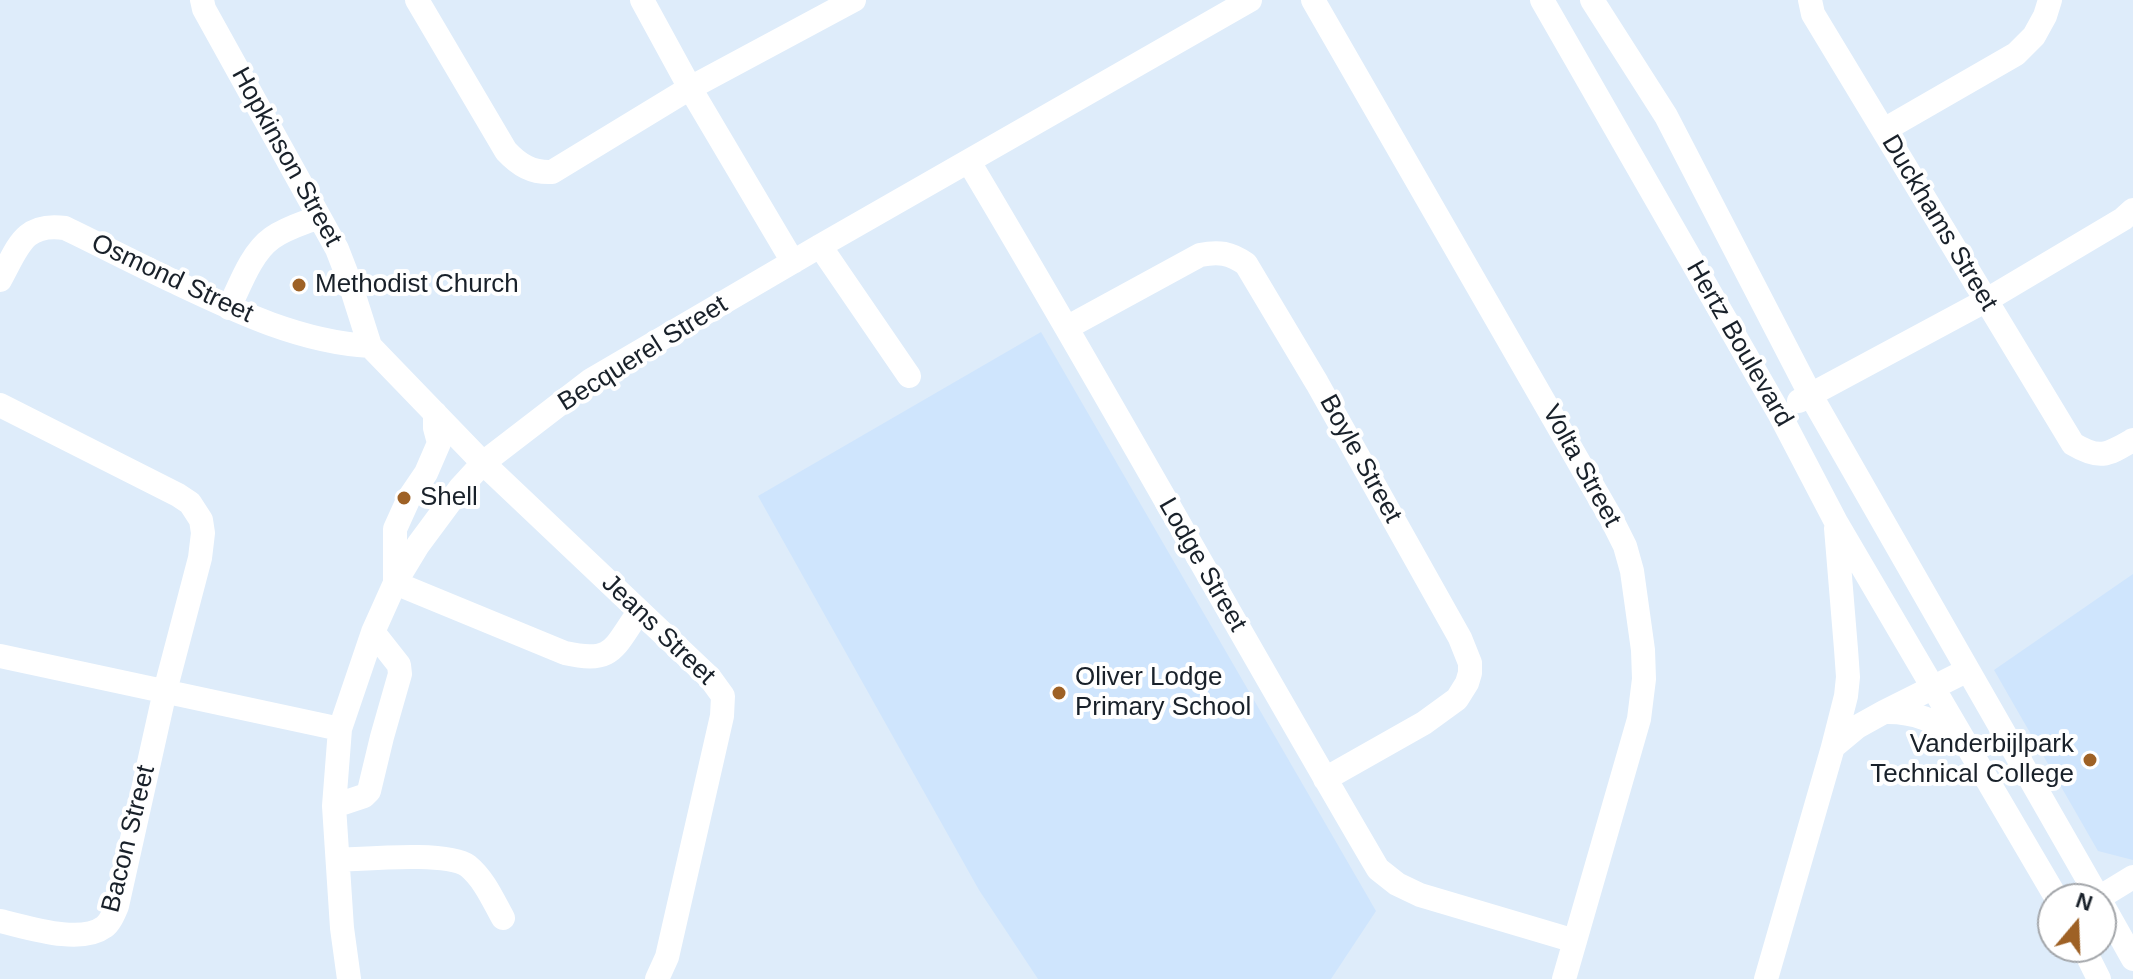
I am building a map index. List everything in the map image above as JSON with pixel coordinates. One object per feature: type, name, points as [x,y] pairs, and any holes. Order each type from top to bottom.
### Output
[{"type":"street","name":"Hopkinson Street","points":[[202,0],[204,9],[337,249],[370,346],[483,463]]},
{"type":"street","points":[[417,0],[506,151],[516,162],[540,172],[552,172],[690,88],[854,0]]},
{"type":"street","points":[[642,0],[793,262]]},
{"type":"street","name":"Becquerel Street","points":[[349,979],[342,928],[334,806],[340,729],[373,632],[395,583],[418,545],[483,463],[591,380],[1250,0]]},
{"type":"street","name":"Volta Street","points":[[1313,0],[1611,518],[1625,546],[1632,571],[1643,650],[1644,679],[1639,719],[1564,979]]},
{"type":"street","name":"Hertz Boulevard","points":[[1542,0],[1779,413],[1836,522],[2048,883]]},
{"type":"street","name":"Hertz Boulevard","points":[[1592,0],[1666,116],[1810,394],[2090,883]]},
{"type":"street","name":"Duckhams Street","points":[[1810,0],[1813,14],[2073,444],[2089,453],[2101,455],[2133,440]]},
{"type":"street","points":[[1884,130],[2016,54],[2034,36],[2050,0]]},
{"type":"street","name":"Lodge Street","points":[[969,162],[1068,327],[1378,869],[1397,884],[1420,895],[1575,941]]},
{"type":"street","points":[[1779,413],[1985,301],[2123,219],[2133,210]]},
{"type":"street","points":[[229,308],[264,245],[283,231],[319,217]]},
{"type":"street","name":"Osmond Street","points":[[0,280],[20,244],[31,232],[50,226],[65,228],[229,308],[293,332],[344,345],[370,346]]},
{"type":"street","points":[[820,246],[909,376]]},
{"type":"street","name":"Boyle Street","points":[[1068,327],[1200,255],[1225,253],[1246,264],[1317,383],[1460,638],[1470,663],[1467,683],[1457,699],[1424,723],[1325,779]]},
{"type":"street","points":[[0,405],[178,495],[197,512],[203,533],[200,558],[165,691]]},
{"type":"street","points":[[435,413],[439,443],[395,529],[395,583],[565,653],[585,658],[600,657],[611,651],[639,612]]},
{"type":"street","name":"Jeans Street","points":[[483,463],[710,678],[723,696],[724,708],[667,957],[657,979]]},
{"type":"street","points":[[1766,979],[1846,696],[1848,677],[1836,522]]},
{"type":"street","points":[[334,806],[364,796],[369,791],[400,674],[399,665],[373,632]]},
{"type":"street","points":[[0,656],[340,729]]},
{"type":"street","points":[[1833,747],[1857,727],[1968,670]]},
{"type":"street","name":"Bacon Street","points":[[0,921],[54,933],[84,935],[106,926],[117,906],[165,691]]},
{"type":"street","points":[[1884,712],[1903,711],[1921,716],[1962,739]]},
{"type":"street","points":[[338,860],[454,859],[468,866],[483,883],[503,918]]},
{"type":"street","name":"Hertz Boulevard","points":[[2117,931],[2133,959]]},
{"type":"shaded area","name":"Oliver Lodge Primary School","points":[[1041,332],[1376,911],[1331,979],[1038,979],[979,890],[758,496]]},
{"type":"shaded area","name":"Vanderbijlpark Technical College","points":[[2133,574],[2133,860],[2098,851],[1994,670]]},
{"type":"place","name":"Methodist Church","points":[[299,285]]},
{"type":"place","name":"Shell","points":[[404,498]]},
{"type":"place","name":"Oliver Lodge Primary School","points":[[1059,693]]},
{"type":"place","name":"Vanderbijlpark Technical College","points":[[2090,760]]}]
